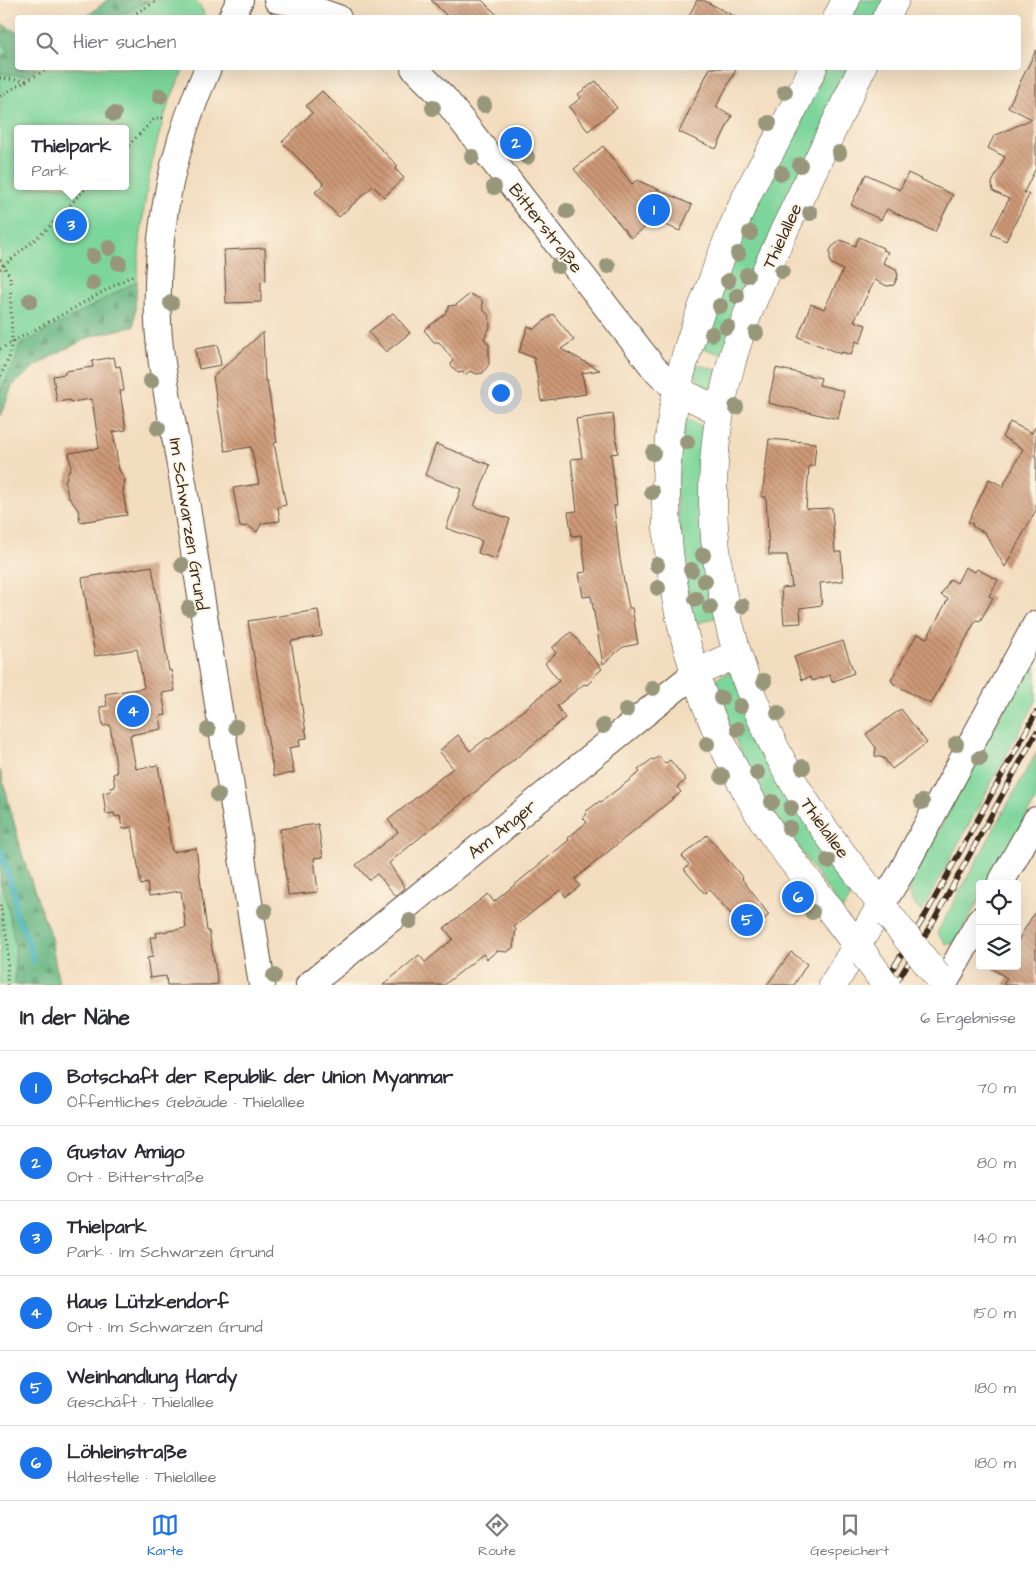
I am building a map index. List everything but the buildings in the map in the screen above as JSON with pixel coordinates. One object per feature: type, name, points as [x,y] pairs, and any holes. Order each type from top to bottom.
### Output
[{"type":"main road","points":[[838,15],[846,0]]},
{"type":"main road","points":[[888,15],[895,0]]},
{"type":"main road","points":[[812,70],[785,125],[750,188],[724,249],[694,330],[677,390],[670,431],[666,473],[668,545],[678,606],[695,673],[719,735],[741,781],[756,808],[784,850],[886,985]]},
{"type":"main road","name":"Thielallee","points":[[861,70],[767,269],[744,325],[730,366],[719,411],[713,463],[715,549],[725,612],[737,654],[769,736],[802,797],[942,983]]},
{"type":"main road","points":[[677,390],[719,411]]},
{"type":"main road","points":[[695,673],[737,654]]},
{"type":"main road","points":[[833,985],[861,951],[886,910]]},
{"type":"street","points":[[232,15],[240,0]]},
{"type":"street","points":[[277,0],[295,3],[329,15]]},
{"type":"street","name":"Im Schwarzen Grund","points":[[207,70],[185,123],[176,152],[168,190],[158,269],[158,325],[164,378],[181,469],[262,985]]},
{"type":"street","name":"Bitterstraße","points":[[416,70],[450,106],[654,368],[677,390]]},
{"type":"street","points":[[886,910],[901,872],[1036,624]]},
{"type":"street","name":"Am Anger","points":[[309,985],[695,673]]},
{"type":"street","points":[[1002,880],[1036,820]]},
{"type":"street","points":[[942,983],[977,925]]},
{"type":"path","points":[[133,15],[158,0]]},
{"type":"path","points":[[0,96],[46,70]]},
{"type":"path","points":[[0,78],[28,81]]},
{"type":"path","points":[[129,145],[155,118],[169,118]]},
{"type":"path","points":[[0,269],[46,230],[84,190]]},
{"type":"path","points":[[0,260],[10,276],[12,342],[9,358],[0,378]]},
{"type":"path","points":[[0,349],[143,270]]},
{"type":"path","points":[[0,905],[8,946],[7,985]]},
{"type":"green space","points":[[107,0],[193,0],[201,7],[204,15],[90,15]]},
{"type":"green space","points":[[107,0],[149,0],[123,15],[88,15]]},
{"type":"green space","points":[[857,0],[886,0],[878,15],[850,15]]},
{"type":"green space","points":[[0,23],[15,31],[15,70],[183,70],[166,110],[155,149],[145,199],[139,250],[134,326],[92,336],[57,353],[35,366],[12,386],[0,416]]},
{"type":"green space","points":[[0,23],[15,31],[15,70],[35,70],[26,76],[0,73],[0,57],[9,52],[0,38]]},
{"type":"green space","points":[[823,70],[852,70],[724,355],[699,347],[739,241]]},
{"type":"green space","points":[[137,281],[134,326],[92,336],[35,366],[12,386],[0,416],[0,392],[16,359],[19,346]]},
{"type":"green space","points":[[694,363],[719,371],[713,387],[706,387],[693,374]]},
{"type":"green space","points":[[685,419],[697,423],[706,432],[717,617],[692,625],[685,592],[676,493]]},
{"type":"green space","points":[[1036,649],[1036,701],[921,912],[909,896],[910,884]]},
{"type":"green space","points":[[730,672],[857,887],[842,910],[756,788],[710,681]]},
{"type":"green space","points":[[1036,753],[1036,799],[990,880],[976,880],[976,905],[957,939],[953,944],[946,944],[937,933]]},
{"type":"green space","points":[[0,770],[24,861],[51,938],[59,985],[0,985]]},
{"type":"green space","points":[[0,770],[24,861],[51,938],[59,985],[15,984],[15,946],[7,902],[0,879]]},
{"type":"waterway","points":[[0,849],[15,895],[16,915],[25,931],[34,961]]},
{"type":"railway","points":[[883,985],[926,914],[1036,713]]},
{"type":"railway","points":[[895,985],[933,922],[1036,733]]},
{"type":"place","name":"Gustav Amigo","points":[[516,143]]},
{"type":"place","name":"Botschaft der Republik der Union Myanmar","points":[[654,210]]},
{"type":"place","name":"Thielpark","points":[[71,225]]},
{"type":"place","name":"Haus Lützkendorf","points":[[133,711]]},
{"type":"place","name":"Löhleinstraße","points":[[798,897]]},
{"type":"place","name":"Weinhandlung Hardy","points":[[747,920]]}]
